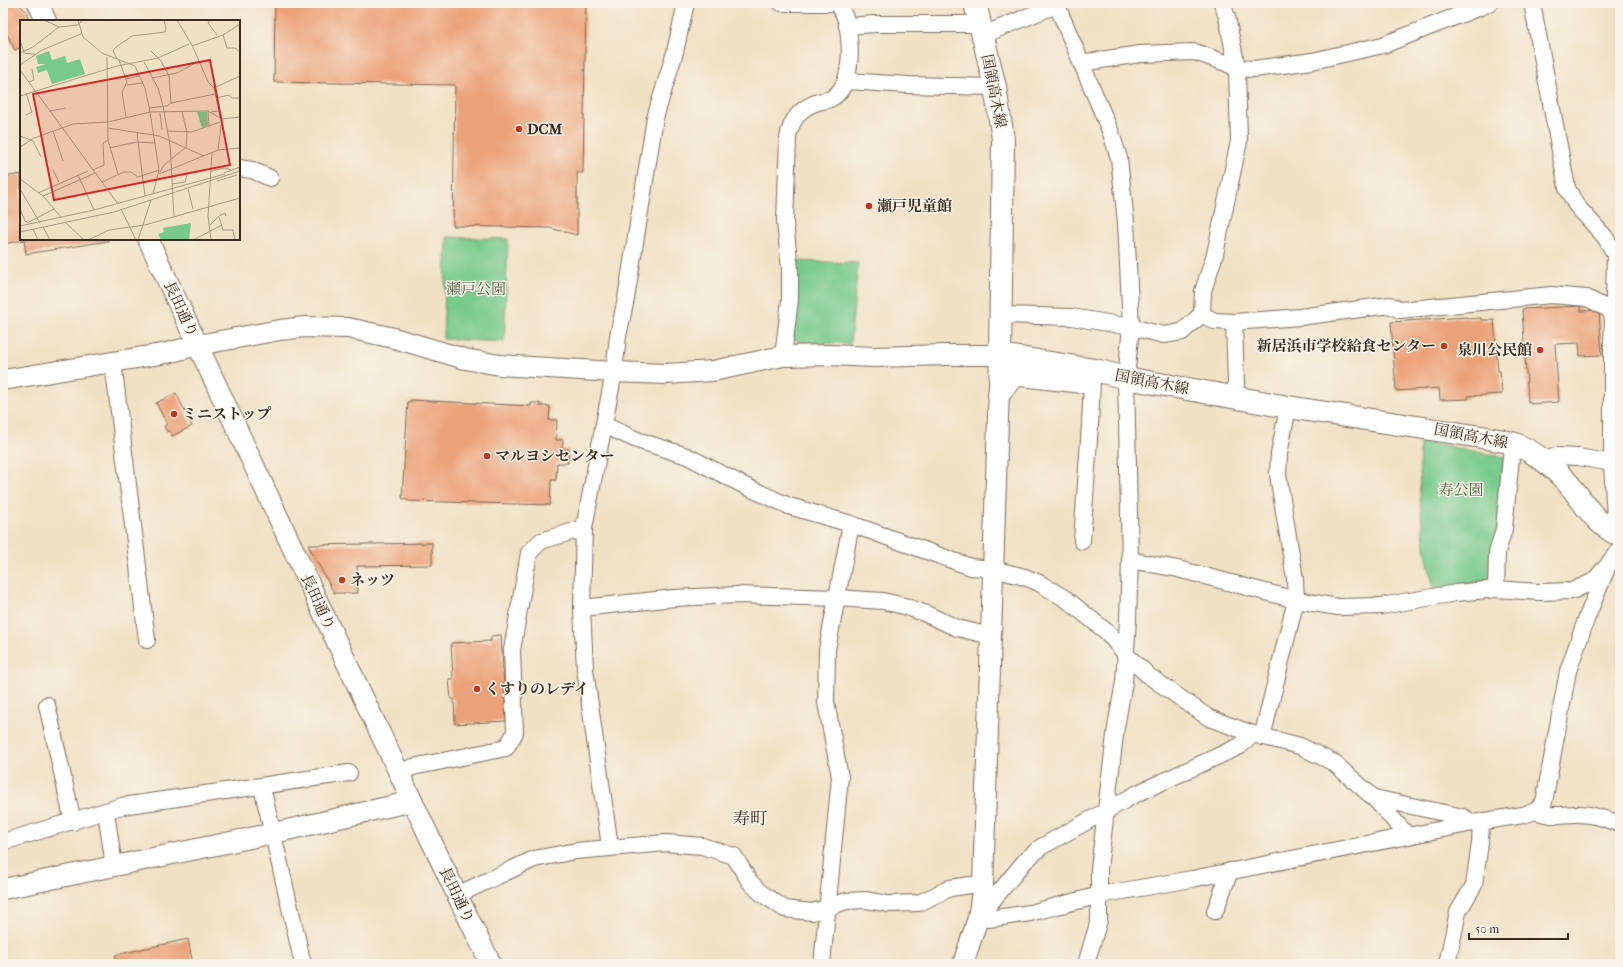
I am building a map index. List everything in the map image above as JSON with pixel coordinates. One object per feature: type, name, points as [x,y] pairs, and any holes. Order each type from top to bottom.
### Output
[{"type":"main road","name":"国領高木線","points":[[975,3],[995,87],[1003,139],[1000,355],[1095,370],[1109,378],[1488,438],[1515,444],[1544,460],[1566,480],[1595,520],[1617,539]]},
{"type":"main road","points":[[998,394],[1012,377],[1021,375],[1081,382],[1109,378]]},
{"type":"street","points":[[38,3],[46,20]]},
{"type":"street","points":[[610,847],[585,669],[582,608],[584,528],[614,372],[618,336],[626,299],[655,118],[675,52],[686,3]]},
{"type":"street","points":[[781,3],[830,3]]},
{"type":"street","points":[[783,356],[790,300],[790,268],[785,222],[790,129],[798,113],[807,106],[829,100],[836,95],[847,81],[850,48],[847,26],[839,3]]},
{"type":"street","points":[[1000,315],[1072,317],[1131,327],[1164,335],[1182,332],[1202,314],[1203,291],[1215,254],[1239,141],[1237,68],[1227,17],[1222,3]]},
{"type":"street","points":[[1081,63],[1140,54],[1195,52],[1237,68],[1254,69],[1312,61],[1383,45],[1490,3]]},
{"type":"street","points":[[978,918],[989,919],[1030,913],[1100,895],[1230,872],[1408,836],[1523,815],[1536,811],[1544,802],[1568,671],[1587,616],[1609,563],[1617,539],[1612,463],[1616,344],[1613,319],[1610,310],[1614,301],[1617,253],[1605,237],[1576,205],[1567,188],[1532,3]]},
{"type":"street","points":[[847,26],[876,24],[982,30],[1056,4],[1111,133],[1119,158],[1126,222],[1131,327],[1090,425],[1082,541]]},
{"type":"street","points":[[847,81],[908,86],[995,87]]},
{"type":"street","points":[[240,168],[252,170],[270,178]]},
{"type":"street","name":"長田通り","points":[[148,240],[324,615],[491,964]]},
{"type":"street","points":[[1202,314],[1214,321],[1234,322],[1300,317],[1390,305],[1400,310],[1551,295],[1587,298],[1610,310]]},
{"type":"street","points":[[1234,322],[1236,384],[1234,398]]},
{"type":"street","points":[[3,380],[168,354],[198,345],[305,327],[348,328],[394,338],[465,359],[486,363],[507,366],[614,372],[666,374],[713,371],[783,356],[830,355],[874,357],[1000,355],[983,885],[978,918],[963,964]]},
{"type":"street","points":[[113,362],[147,640]]},
{"type":"street","points":[[1086,964],[1099,920],[1099,869],[1116,727],[1124,682],[1130,560],[1109,378]]},
{"type":"street","points":[[978,918],[1025,861],[1041,847],[1138,793],[1240,746],[1257,736],[1296,600],[1295,579],[1278,475],[1279,454],[1288,407]]},
{"type":"street","points":[[604,425],[637,440],[687,456],[747,487],[789,506],[850,524],[971,567],[994,569],[1025,577],[1039,583],[1066,600],[1107,632],[1126,655],[1149,676],[1209,718],[1257,736],[1300,746],[1334,763],[1374,798],[1408,836]]},
{"type":"street","points":[[1496,590],[1497,552],[1504,529],[1511,457],[1515,444]]},
{"type":"street","points":[[1544,460],[1556,456],[1578,457],[1612,463]]},
{"type":"street","points":[[822,964],[840,777],[826,702],[828,650],[850,524]]},
{"type":"street","points":[[400,772],[413,766],[506,748],[515,733],[512,650],[529,553],[541,541],[584,528]]},
{"type":"street","points":[[1130,560],[1178,569],[1296,600],[1338,607],[1381,606],[1456,593],[1496,590],[1539,592],[1572,590],[1594,581],[1609,563]]},
{"type":"street","points":[[582,608],[674,598],[738,595],[883,601],[924,613],[957,628],[991,636]]},
{"type":"street","points":[[47,705],[73,822]]},
{"type":"street","points":[[3,842],[122,806],[262,787],[349,773]]},
{"type":"street","points":[[262,787],[274,833],[302,964]]},
{"type":"street","points":[[1374,798],[1463,817],[1477,823]]},
{"type":"street","points":[[3,889],[274,833],[413,801]]},
{"type":"street","points":[[1536,811],[1546,816],[1577,814],[1598,816],[1620,824]]},
{"type":"street","points":[[106,812],[114,866]]},
{"type":"street","points":[[1447,964],[1458,912],[1474,885],[1480,843],[1477,823]]},
{"type":"street","points":[[457,895],[534,859],[576,851],[666,843],[702,846],[734,856],[750,882],[761,893],[785,909],[812,912],[846,901],[866,900],[888,904],[919,903],[950,888],[983,885]]},
{"type":"street","points":[[1215,911],[1230,872]]},
{"type":"green space","name":"瀬戸公園","points":[[447,237],[508,239],[504,342],[443,339]]},
{"type":"green space","points":[[795,261],[858,263],[850,344],[800,342],[792,337]]},
{"type":"green space","name":"寿公園","points":[[1420,441],[1504,457],[1494,574],[1488,580],[1434,589],[1426,553],[1421,515]]},
{"type":"building","name":"DCM","points":[[275,3],[586,3],[583,173],[577,173],[577,235],[550,228],[453,226],[455,85],[274,82]]},
{"type":"building","points":[[15,4],[21,6],[26,11],[29,20],[20,20],[20,48],[15,50],[6,32],[3,32],[3,5]]},
{"type":"building","points":[[20,174],[20,240],[24,240],[3,244],[3,177]]},
{"type":"building","points":[[24,240],[108,240],[108,241],[26,254]]},
{"type":"building","name":"泉川公民館","points":[[1581,306],[1581,311],[1599,310],[1602,355],[1580,356],[1579,343],[1555,344],[1559,402],[1531,404],[1530,401],[1528,402],[1522,309]]},
{"type":"building","name":"新居浜市学校給食センター","points":[[1467,317],[1468,319],[1481,318],[1481,320],[1494,320],[1498,371],[1500,371],[1502,394],[1468,396],[1469,399],[1440,400],[1439,388],[1396,391],[1391,322]]},
{"type":"building","name":"ミニストップ","points":[[176,393],[192,426],[172,436],[169,430],[167,432],[164,426],[167,424],[156,403]]},
{"type":"building","name":"マルヨシセンター","points":[[411,400],[531,406],[531,403],[540,403],[540,406],[550,406],[549,420],[557,420],[556,440],[563,440],[562,449],[569,449],[568,463],[557,463],[556,480],[551,480],[550,505],[409,501],[402,498],[408,402],[411,402]]},
{"type":"building","name":"ネッツ","points":[[432,543],[432,565],[357,566],[358,593],[334,593],[308,545]]},
{"type":"building","name":"くすりのレデイ","points":[[501,635],[506,721],[455,724],[454,699],[451,699],[449,679],[453,679],[451,643],[491,641],[491,636]]},
{"type":"building","points":[[188,939],[193,964],[117,964],[115,955]]},
{"type":"place","name":"DCM","points":[[519,129]]},
{"type":"place","name":"瀬戸児童館","points":[[869,206]]},
{"type":"place","name":"新居浜市学校給食センター","points":[[1444,346]]},
{"type":"place","name":"泉川公民館","points":[[1540,350]]},
{"type":"place","name":"ミニストップ","points":[[174,414]]},
{"type":"place","name":"マルヨシセンター","points":[[487,456]]},
{"type":"place","name":"ネッツ","points":[[342,580]]},
{"type":"place","name":"くすりのレデイ","points":[[477,689]]},
{"type":"district","name":"寿町","points":[[750,818]]}]
